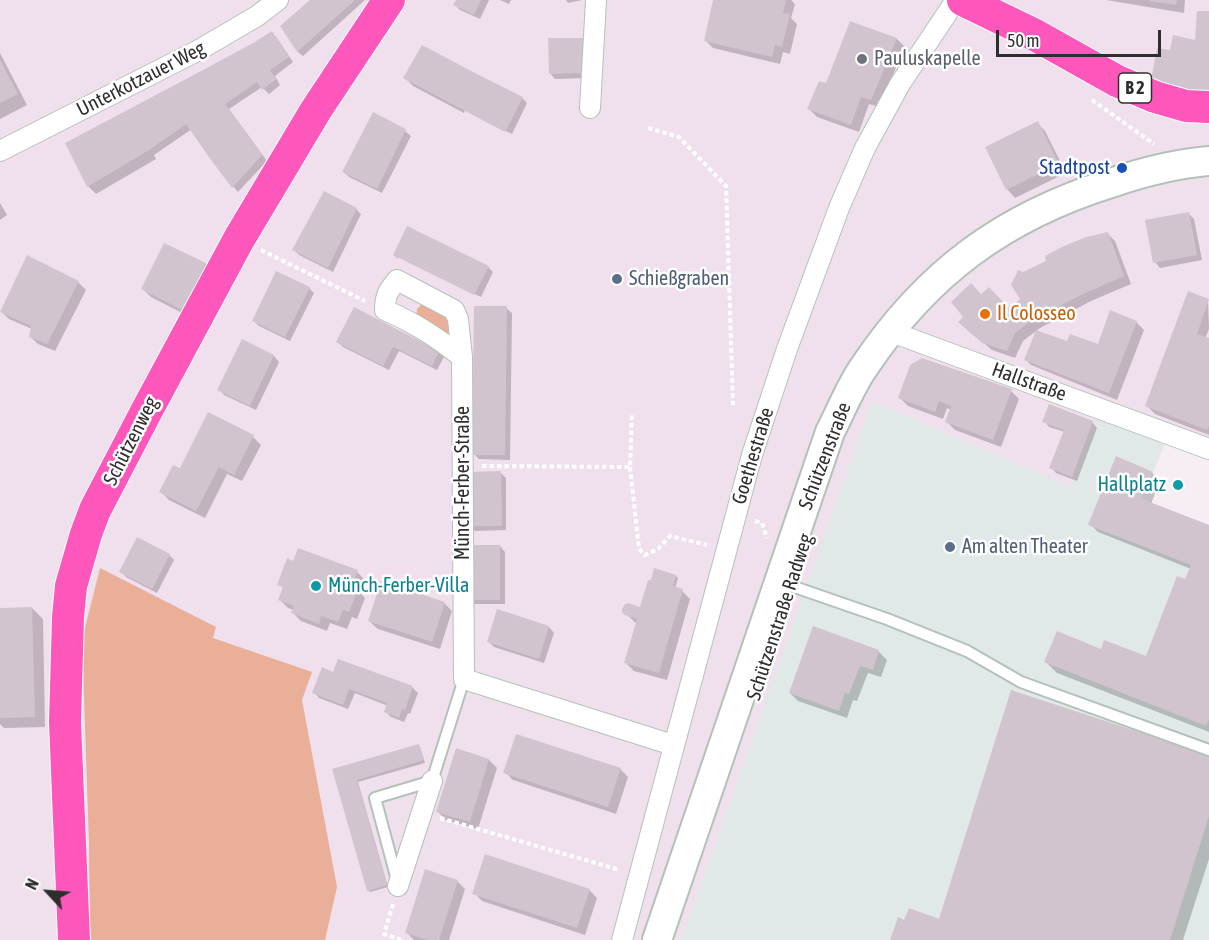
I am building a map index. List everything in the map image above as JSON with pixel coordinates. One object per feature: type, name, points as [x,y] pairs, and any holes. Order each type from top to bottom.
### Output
[{"type":"main road","name":"Schützenweg","points":[[74,940],[65,722],[68,617],[71,586],[78,558],[95,510],[238,239],[316,110],[389,0]]},
{"type":"main road","name":"B 2","points":[[963,0],[1035,35],[1117,81],[1186,106],[1209,107]]},
{"type":"street","name":"Unterkotzauer Weg","points":[[0,151],[199,50],[257,16],[278,0]]},
{"type":"street","points":[[590,108],[596,0]]},
{"type":"street","name":"Goethestraße","points":[[622,940],[727,544],[752,455],[787,349],[839,208],[866,148],[900,84],[956,0]]},
{"type":"street","name":"Schützenstraße","points":[[657,940],[830,432],[862,369],[916,300],[971,251],[1011,225],[1058,202],[1140,173],[1209,161]]},
{"type":"street","name":"Münch-Ferber-Straße","points":[[385,310],[385,299],[397,280],[454,310],[458,320],[462,357],[464,679]]},
{"type":"street","points":[[385,310],[406,319],[439,339],[462,357]]},
{"type":"street","name":"Hallstraße","points":[[890,331],[1209,449]]},
{"type":"street","points":[[464,679],[673,745]]},
{"type":"street","points":[[398,886],[432,782]]},
{"type":"lane","points":[[781,577],[966,651],[1020,682],[1209,750]]},
{"type":"lane","points":[[398,886],[375,798],[432,782],[464,679]]},
{"type":"path","points":[[648,128],[679,137],[726,186],[733,405]]},
{"type":"path","points":[[238,239],[385,310]]},
{"type":"path","points":[[632,413],[630,467],[639,549],[645,555],[658,549],[670,536],[727,544],[755,521],[762,523],[781,577]]},
{"type":"path","points":[[463,465],[630,467]]},
{"type":"path","points":[[422,813],[639,876]]},
{"type":"path","points":[[398,886],[384,934],[402,940]]},
{"type":"shaded area","points":[[423,303],[447,314],[450,328],[447,335],[416,317],[417,309]]},
{"type":"shaded area","points":[[872,401],[1071,487],[1098,415],[1209,457],[1209,940],[681,940]]},
{"type":"shaded area","name":"Hallplatz","points":[[1169,434],[1209,449],[1209,525],[1142,499]]},
{"type":"shaded area","points":[[100,568],[216,627],[213,638],[312,672],[302,700],[337,887],[325,940],[90,940],[82,640]]},
{"type":"building","points":[[310,0],[355,0],[297,52],[280,26]]},
{"type":"building","points":[[456,0],[481,0],[474,15],[453,5]]},
{"type":"building","points":[[713,0],[786,0],[783,13],[790,14],[782,47],[775,45],[772,57],[704,41]]},
{"type":"building","points":[[1149,0],[1177,0],[1176,5]]},
{"type":"building","points":[[1197,11],[1209,11],[1209,95],[1196,95],[1151,80],[1157,48],[1170,50],[1173,35],[1195,40]]},
{"type":"building","name":"Pauluskapelle","points":[[850,21],[897,38],[871,100],[861,97],[851,125],[807,109],[819,81],[826,83]]},
{"type":"building","points":[[272,31],[289,57],[270,70],[276,79],[262,90],[257,82],[225,104],[262,155],[232,188],[186,124],[149,150],[87,187],[65,143]]},
{"type":"building","points":[[548,38],[584,38],[584,73],[549,74]]},
{"type":"building","points":[[422,45],[523,97],[505,132],[403,78]]},
{"type":"building","points":[[0,60],[18,94],[0,103]]},
{"type":"building","points":[[373,112],[406,129],[377,189],[342,172]]},
{"type":"building","points":[[1038,121],[1059,164],[1006,190],[985,147]]},
{"type":"building","points":[[324,191],[357,208],[328,268],[292,250]]},
{"type":"building","points":[[1189,212],[1197,255],[1153,263],[1145,220]]},
{"type":"building","points":[[407,226],[489,266],[474,295],[393,255]]},
{"type":"building","points":[[1108,232],[1124,276],[1032,320],[1015,333],[1007,351],[982,343],[958,322],[963,317],[951,302],[971,283],[981,294],[989,287],[1010,309],[1020,299],[1011,285],[1018,270],[1023,272],[1046,261],[1045,256],[1062,247],[1086,237]]},
{"type":"building","points":[[164,243],[206,263],[182,310],[141,289]]},
{"type":"building","points":[[27,255],[79,281],[47,344],[29,337],[31,326],[0,312]]},
{"type":"building","points":[[276,271],[310,287],[285,337],[252,321]]},
{"type":"building","points":[[1188,291],[1209,299],[1197,334],[1209,338],[1209,426],[1207,430],[1145,406]]},
{"type":"building","points":[[474,306],[507,306],[505,455],[472,455]]},
{"type":"building","points":[[354,307],[439,351],[432,366],[393,347],[383,366],[336,342]]},
{"type":"building","points":[[1110,310],[1137,321],[1109,393],[1024,360],[1036,330],[1067,341],[1070,334],[1098,344]]},
{"type":"building","points":[[242,339],[274,355],[250,406],[217,390]]},
{"type":"building","points":[[922,358],[1012,389],[993,440],[945,422],[951,406],[939,401],[935,412],[898,398],[910,365]]},
{"type":"building","points":[[1049,404],[1093,421],[1072,477],[1049,468],[1064,430],[1042,422]]},
{"type":"building","points":[[208,412],[254,435],[234,475],[219,467],[196,511],[159,492],[173,465],[180,468]]},
{"type":"building","points":[[1116,456],[1153,472],[1142,499],[1209,525],[1209,720],[1206,726],[1044,662],[1057,631],[1101,649],[1104,640],[1146,656],[1177,576],[1185,579],[1191,565],[1088,525]]},
{"type":"building","points":[[501,471],[502,526],[469,526],[468,472]]},
{"type":"building","points":[[137,537],[170,554],[152,589],[119,572]]},
{"type":"building","points":[[468,545],[500,545],[500,600],[468,600]]},
{"type":"building","name":"Münch-Ferber-Villa","points":[[298,548],[358,570],[352,587],[358,589],[349,612],[343,610],[338,622],[321,616],[319,624],[291,613],[294,606],[278,600],[283,587],[277,585],[287,558],[293,561]]},
{"type":"building","points":[[654,568],[676,575],[673,586],[683,589],[659,673],[624,663],[637,619],[625,615],[622,609],[625,604],[629,603],[640,607]]},
{"type":"building","points":[[381,581],[445,602],[432,642],[368,621]]},
{"type":"building","points":[[32,607],[35,717],[0,718],[0,608]]},
{"type":"building","points":[[497,609],[549,626],[539,659],[487,642]]},
{"type":"building","points":[[813,626],[879,650],[873,670],[860,666],[849,694],[845,693],[839,711],[789,693]]},
{"type":"building","points":[[338,659],[413,686],[405,710],[402,709],[399,718],[384,712],[387,703],[349,689],[343,705],[312,693],[322,667],[333,672]]},
{"type":"building","points":[[1011,690],[1209,755],[1209,816],[1170,940],[890,940],[898,917],[904,920],[909,908],[939,919]]},
{"type":"building","points":[[516,734],[621,768],[608,807],[503,773]]},
{"type":"building","points":[[419,744],[424,760],[357,780],[387,885],[367,891],[332,769]]},
{"type":"building","points":[[456,748],[489,759],[470,822],[436,812]]},
{"type":"building","points":[[485,854],[590,889],[577,928],[472,894]]},
{"type":"building","points":[[425,869],[458,880],[439,940],[428,940],[405,933]]},
{"type":"place","name":"Pauluskapelle","points":[[862,59]]},
{"type":"place","name":"Stadtpost","points":[[1122,168]]},
{"type":"place","name":"Schießgraben","points":[[617,279]]},
{"type":"place","name":"Il Colosseo","points":[[985,314]]},
{"type":"place","name":"Hallplatz","points":[[1178,485]]},
{"type":"place","name":"Am alten Theater","points":[[950,547]]},
{"type":"place","name":"Münch-Ferber-Villa","points":[[316,586]]}]
